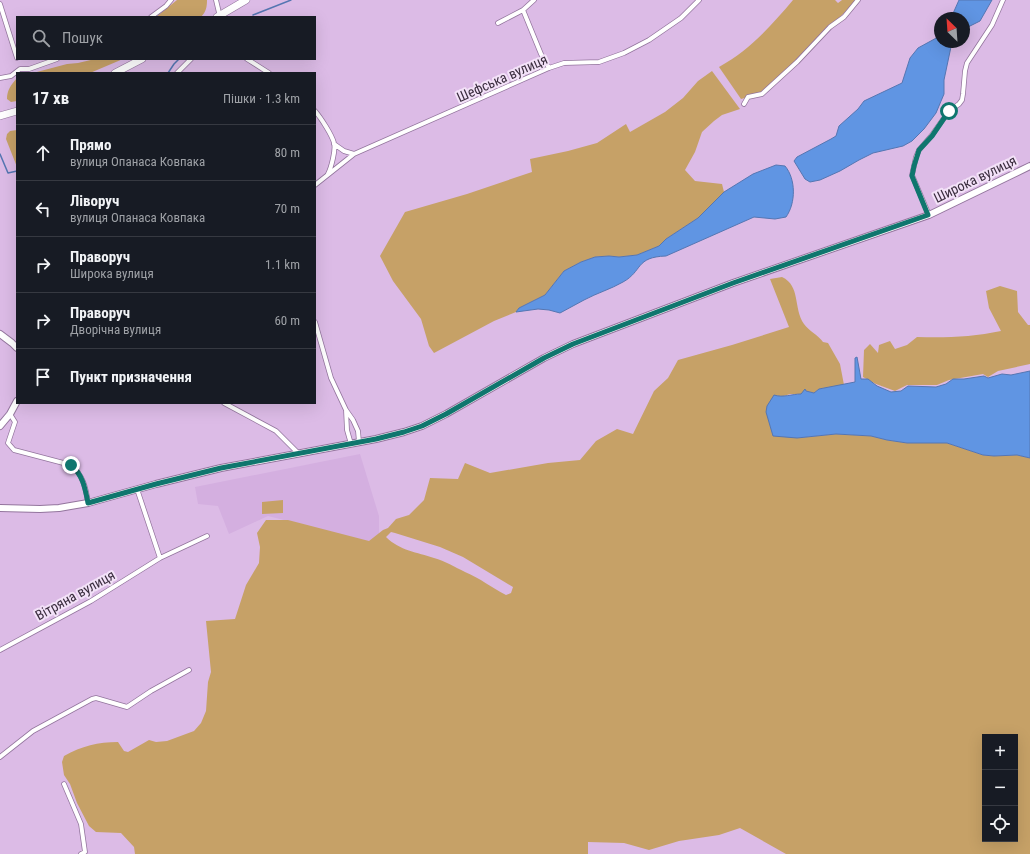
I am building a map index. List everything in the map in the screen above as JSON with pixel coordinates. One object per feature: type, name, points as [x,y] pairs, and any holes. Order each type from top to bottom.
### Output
[{"type":"main road","points":[[219,16],[246,0]]},
{"type":"main road","points":[[116,72],[140,60]]},
{"type":"main road","points":[[0,116],[16,111]]},
{"type":"main road","name":"Широка вулиця","points":[[0,508],[46,509],[88,503],[221,468],[298,452],[351,444],[404,432],[422,426],[446,414],[544,358],[585,340],[733,283],[928,215],[1030,166]]},
{"type":"main road","points":[[0,334],[12,342],[16,347]]},
{"type":"main road","points":[[0,426],[10,414],[16,403]]},
{"type":"street","points":[[151,16],[166,6],[171,0]]},
{"type":"street","points":[[216,0],[219,16]]},
{"type":"street","points":[[498,23],[523,10],[534,0]]},
{"type":"street","name":"Шефська вулиця","points":[[316,184],[354,154],[421,126],[549,68],[564,63],[599,62],[624,53],[649,40],[681,18],[699,0]]},
{"type":"street","points":[[744,104],[748,97],[762,94],[830,27],[844,17],[858,0]]},
{"type":"street","points":[[928,215],[912,176],[916,156],[949,111],[962,100],[964,71],[967,63],[992,25],[1003,0]]},
{"type":"street","points":[[0,4],[16,56]]},
{"type":"street","points":[[523,10],[541,54],[549,68]]},
{"type":"street","points":[[17,60],[20,69]]},
{"type":"street","points":[[16,72],[20,69],[29,69],[53,60]]},
{"type":"street","points":[[178,72],[190,60]]},
{"type":"street","points":[[249,60],[267,72]]},
{"type":"street","points":[[0,78],[11,76],[16,72]]},
{"type":"street","points":[[316,112],[322,120],[334,144],[344,151],[354,154]]},
{"type":"street","points":[[327,176],[331,168],[334,144]]},
{"type":"street","points":[[316,326],[331,378],[358,431],[359,442]]},
{"type":"street","points":[[226,404],[276,431],[298,452]]},
{"type":"street","points":[[346,410],[347,430],[351,444]]},
{"type":"street","points":[[10,414],[15,422],[8,443],[14,450],[71,465],[78,470],[82,478],[88,503]]},
{"type":"street","points":[[137,489],[160,558]]},
{"type":"street","name":"Вітряна вулиця","points":[[0,650],[91,601],[160,558],[207,536]]},
{"type":"street","points":[[0,757],[33,731],[92,699],[96,698],[127,707],[189,670]]},
{"type":"street","points":[[64,784],[81,824],[85,852],[81,854]]},
{"type":"shaded area","points":[[177,0],[207,0],[206,9],[202,16],[157,16]]},
{"type":"shaded area","points":[[793,0],[835,0],[838,3],[842,0],[857,0],[796,61],[760,94],[741,99],[719,67],[730,61],[750,46]]},
{"type":"shaded area","points":[[91,60],[121,60],[92,72],[37,72],[67,64]]},
{"type":"shaded area","points":[[712,71],[740,109],[722,115],[702,132],[695,152],[685,170],[695,181],[722,184],[724,192],[698,218],[666,239],[659,246],[637,255],[595,257],[581,262],[564,271],[545,295],[519,308],[516,312],[494,321],[434,353],[429,346],[421,319],[393,281],[380,256],[405,212],[467,194],[532,172],[530,159],[597,143],[626,124],[630,132],[665,112],[683,98],[698,81]]},
{"type":"shaded area","points":[[16,79],[16,101],[11,102],[7,99],[11,85]]},
{"type":"shaded area","points":[[16,130],[16,164],[6,139],[7,134],[10,131]]},
{"type":"shaded area","points":[[782,277],[792,286],[804,324],[823,342],[828,343],[840,364],[844,385],[819,389],[814,393],[806,391],[802,394],[790,394],[781,397],[797,438],[836,434],[871,436],[907,443],[947,443],[983,455],[1017,455],[1030,458],[1030,854],[786,854],[740,828],[719,835],[679,841],[649,850],[624,843],[588,842],[588,854],[135,854],[134,847],[121,833],[96,832],[89,826],[77,803],[70,784],[64,775],[62,762],[64,756],[84,747],[111,742],[118,742],[124,751],[128,752],[149,740],[156,742],[167,741],[194,731],[201,723],[206,711],[208,682],[211,672],[206,621],[235,619],[246,585],[259,563],[260,547],[257,533],[266,520],[288,520],[369,541],[388,528],[396,519],[409,515],[424,500],[430,478],[458,479],[465,463],[490,473],[548,463],[580,460],[596,441],[617,429],[633,434],[654,391],[668,378],[678,360],[789,327],[770,279]],"holes":[[[391,532],[440,547],[463,557],[513,587],[511,593],[506,595],[476,577],[446,562],[403,548],[391,542],[386,537]]]},
{"type":"shaded area","points":[[1000,286],[1017,291],[1018,312],[1028,325],[1030,325],[1030,364],[998,371],[988,377],[983,374],[949,380],[937,385],[907,385],[895,391],[876,384],[863,377],[864,350],[870,344],[878,353],[879,345],[890,341],[895,349],[907,345],[917,337],[959,337],[1001,331],[989,308],[986,291]]},
{"type":"shaded area","points":[[360,454],[379,516],[379,544],[268,516],[229,534],[218,506],[198,504],[195,487]]},
{"type":"shaded area","points":[[283,500],[283,513],[262,514],[262,502]]},
{"type":"water","points":[[959,0],[992,0],[980,21],[970,26],[970,12],[954,12]]},
{"type":"water","points":[[934,39],[934,48],[951,48],[944,80],[944,94],[936,113],[924,129],[912,141],[903,146],[873,153],[820,180],[810,182],[805,179],[794,161],[797,157],[836,136],[839,126],[858,109],[864,101],[902,83],[910,58],[918,48]]},
{"type":"water","points":[[776,165],[785,166],[789,171],[793,184],[792,205],[786,217],[775,219],[754,217],[666,256],[649,259],[640,265],[629,278],[623,282],[560,313],[538,309],[516,312],[519,308],[545,295],[564,271],[581,262],[595,257],[637,255],[659,246],[666,239],[698,218],[724,192],[753,174]]},
{"type":"water","points":[[857,357],[861,379],[868,379],[877,386],[891,392],[901,391],[908,386],[936,387],[946,384],[953,379],[984,376],[988,378],[1002,374],[1011,375],[1030,371],[1030,458],[1017,455],[983,455],[947,443],[907,443],[871,436],[836,434],[797,438],[773,436],[766,412],[767,406],[774,395],[784,396],[801,394],[805,389],[806,391],[814,393],[819,389],[855,382],[855,358]]},
{"type":"waterway","points":[[253,15],[291,0]]},
{"type":"waterway","points":[[169,72],[178,60]]},
{"type":"waterway","points":[[0,154],[8,173],[16,171]]},
{"type":"route","points":[[71,465],[78,470],[82,478],[88,503],[221,468],[298,452],[376,439],[422,426],[446,414],[544,358],[573,344],[796,260],[928,215],[912,176],[916,156],[949,111]]}]
